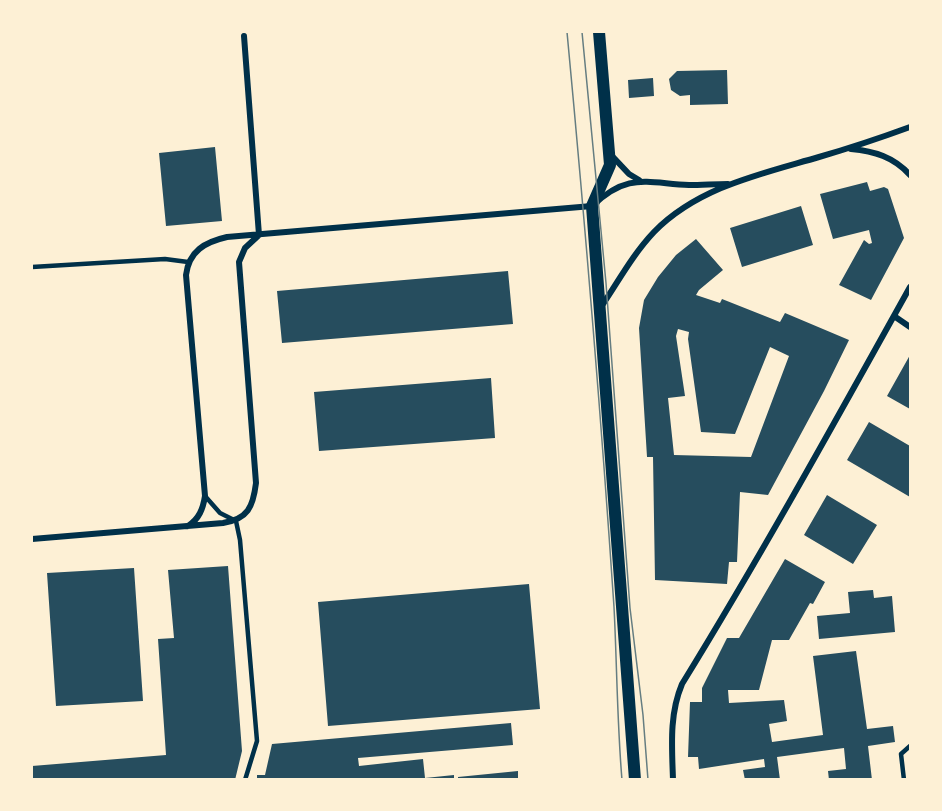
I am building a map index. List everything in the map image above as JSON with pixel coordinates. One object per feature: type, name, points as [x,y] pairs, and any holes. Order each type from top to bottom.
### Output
[{"type":"main road","points":[[599,32],[610,165],[592,206],[635,780]]},
{"type":"street","points":[[244,36],[259,235]]},
{"type":"street","points":[[600,308],[631,261],[655,232],[679,212],[728,184],[847,149],[910,127]]},
{"type":"street","points":[[847,149],[882,154],[900,165],[910,175]]},
{"type":"street","points":[[610,153],[616,162],[639,180]]},
{"type":"street","points":[[188,526],[198,518],[204,506],[205,496],[186,275],[188,262],[199,248],[215,240],[259,235],[592,206],[619,187],[639,180],[690,185],[728,184]]},
{"type":"street","points":[[32,539],[236,521],[243,517],[253,501],[256,483],[239,262],[245,248],[259,235]]},
{"type":"street","points":[[674,780],[673,719],[677,696],[682,684],[788,507],[910,287]]},
{"type":"street","points":[[894,316],[910,327]]},
{"type":"lane","points":[[32,267],[165,258],[188,262]]},
{"type":"lane","points":[[205,496],[220,513],[236,521],[240,540],[257,728],[256,750],[245,780]]},
{"type":"lane","points":[[903,780],[901,754],[910,746]]},
{"type":"building","points":[[727,70],[728,104],[690,105],[690,95],[680,96],[671,90],[669,79],[677,71]]},
{"type":"building","points":[[653,78],[654,96],[629,98],[628,80]]},
{"type":"building","points":[[215,147],[222,221],[166,226],[159,153]]},
{"type":"building","points":[[867,182],[870,191],[884,187],[888,189],[904,238],[871,300],[839,285],[864,240],[869,244],[872,243],[869,230],[833,239],[820,194]]},
{"type":"building","points":[[801,206],[813,245],[742,267],[730,228]]},
{"type":"building","points":[[696,239],[723,270],[696,295],[720,303],[722,299],[780,322],[785,313],[849,340],[768,495],[740,492],[737,562],[729,562],[727,584],[655,580],[653,457],[647,457],[639,328],[644,300],[658,277],[676,255]],"holes":[[[678,329],[689,332],[688,339],[701,432],[735,434],[770,347],[789,356],[751,457],[674,455],[668,398],[685,396],[676,336]]]},
{"type":"building","points":[[508,271],[513,324],[282,343],[277,291]]},
{"type":"building","points":[[910,355],[910,409],[887,396]]},
{"type":"building","points":[[491,378],[495,438],[319,451],[314,392]]},
{"type":"building","points":[[869,422],[910,446],[910,497],[847,460]]},
{"type":"building","points":[[827,495],[877,525],[853,564],[804,535]]},
{"type":"building","points":[[785,559],[825,582],[789,640],[772,640],[759,690],[728,690],[729,703],[784,700],[787,721],[769,724],[772,742],[823,735],[813,656],[856,651],[867,729],[893,726],[895,742],[868,746],[872,780],[829,780],[828,771],[846,769],[844,748],[777,757],[780,780],[745,780],[743,770],[765,767],[764,759],[699,769],[698,757],[688,757],[690,702],[702,702],[702,688],[727,638],[739,638]]},
{"type":"building","points":[[228,566],[242,751],[235,780],[32,780],[32,766],[166,755],[158,639],[174,638],[168,570]]},
{"type":"building","points":[[134,568],[143,701],[56,706],[47,573]]},
{"type":"building","points":[[529,584],[540,709],[328,726],[318,602]]},
{"type":"building","points":[[873,590],[874,598],[892,596],[895,632],[819,639],[817,616],[850,613],[848,592]]},
{"type":"building","points":[[511,723],[513,745],[358,758],[359,766],[423,759],[425,778],[454,775],[454,780],[257,780],[257,775],[265,775],[272,744]]},
{"type":"building","points":[[518,771],[518,780],[458,780],[458,777]]},
{"type":"tram line","points":[[567,32],[604,463],[614,607],[622,780]]},
{"type":"tram line","points":[[582,32],[606,283],[630,608],[648,780]]}]
